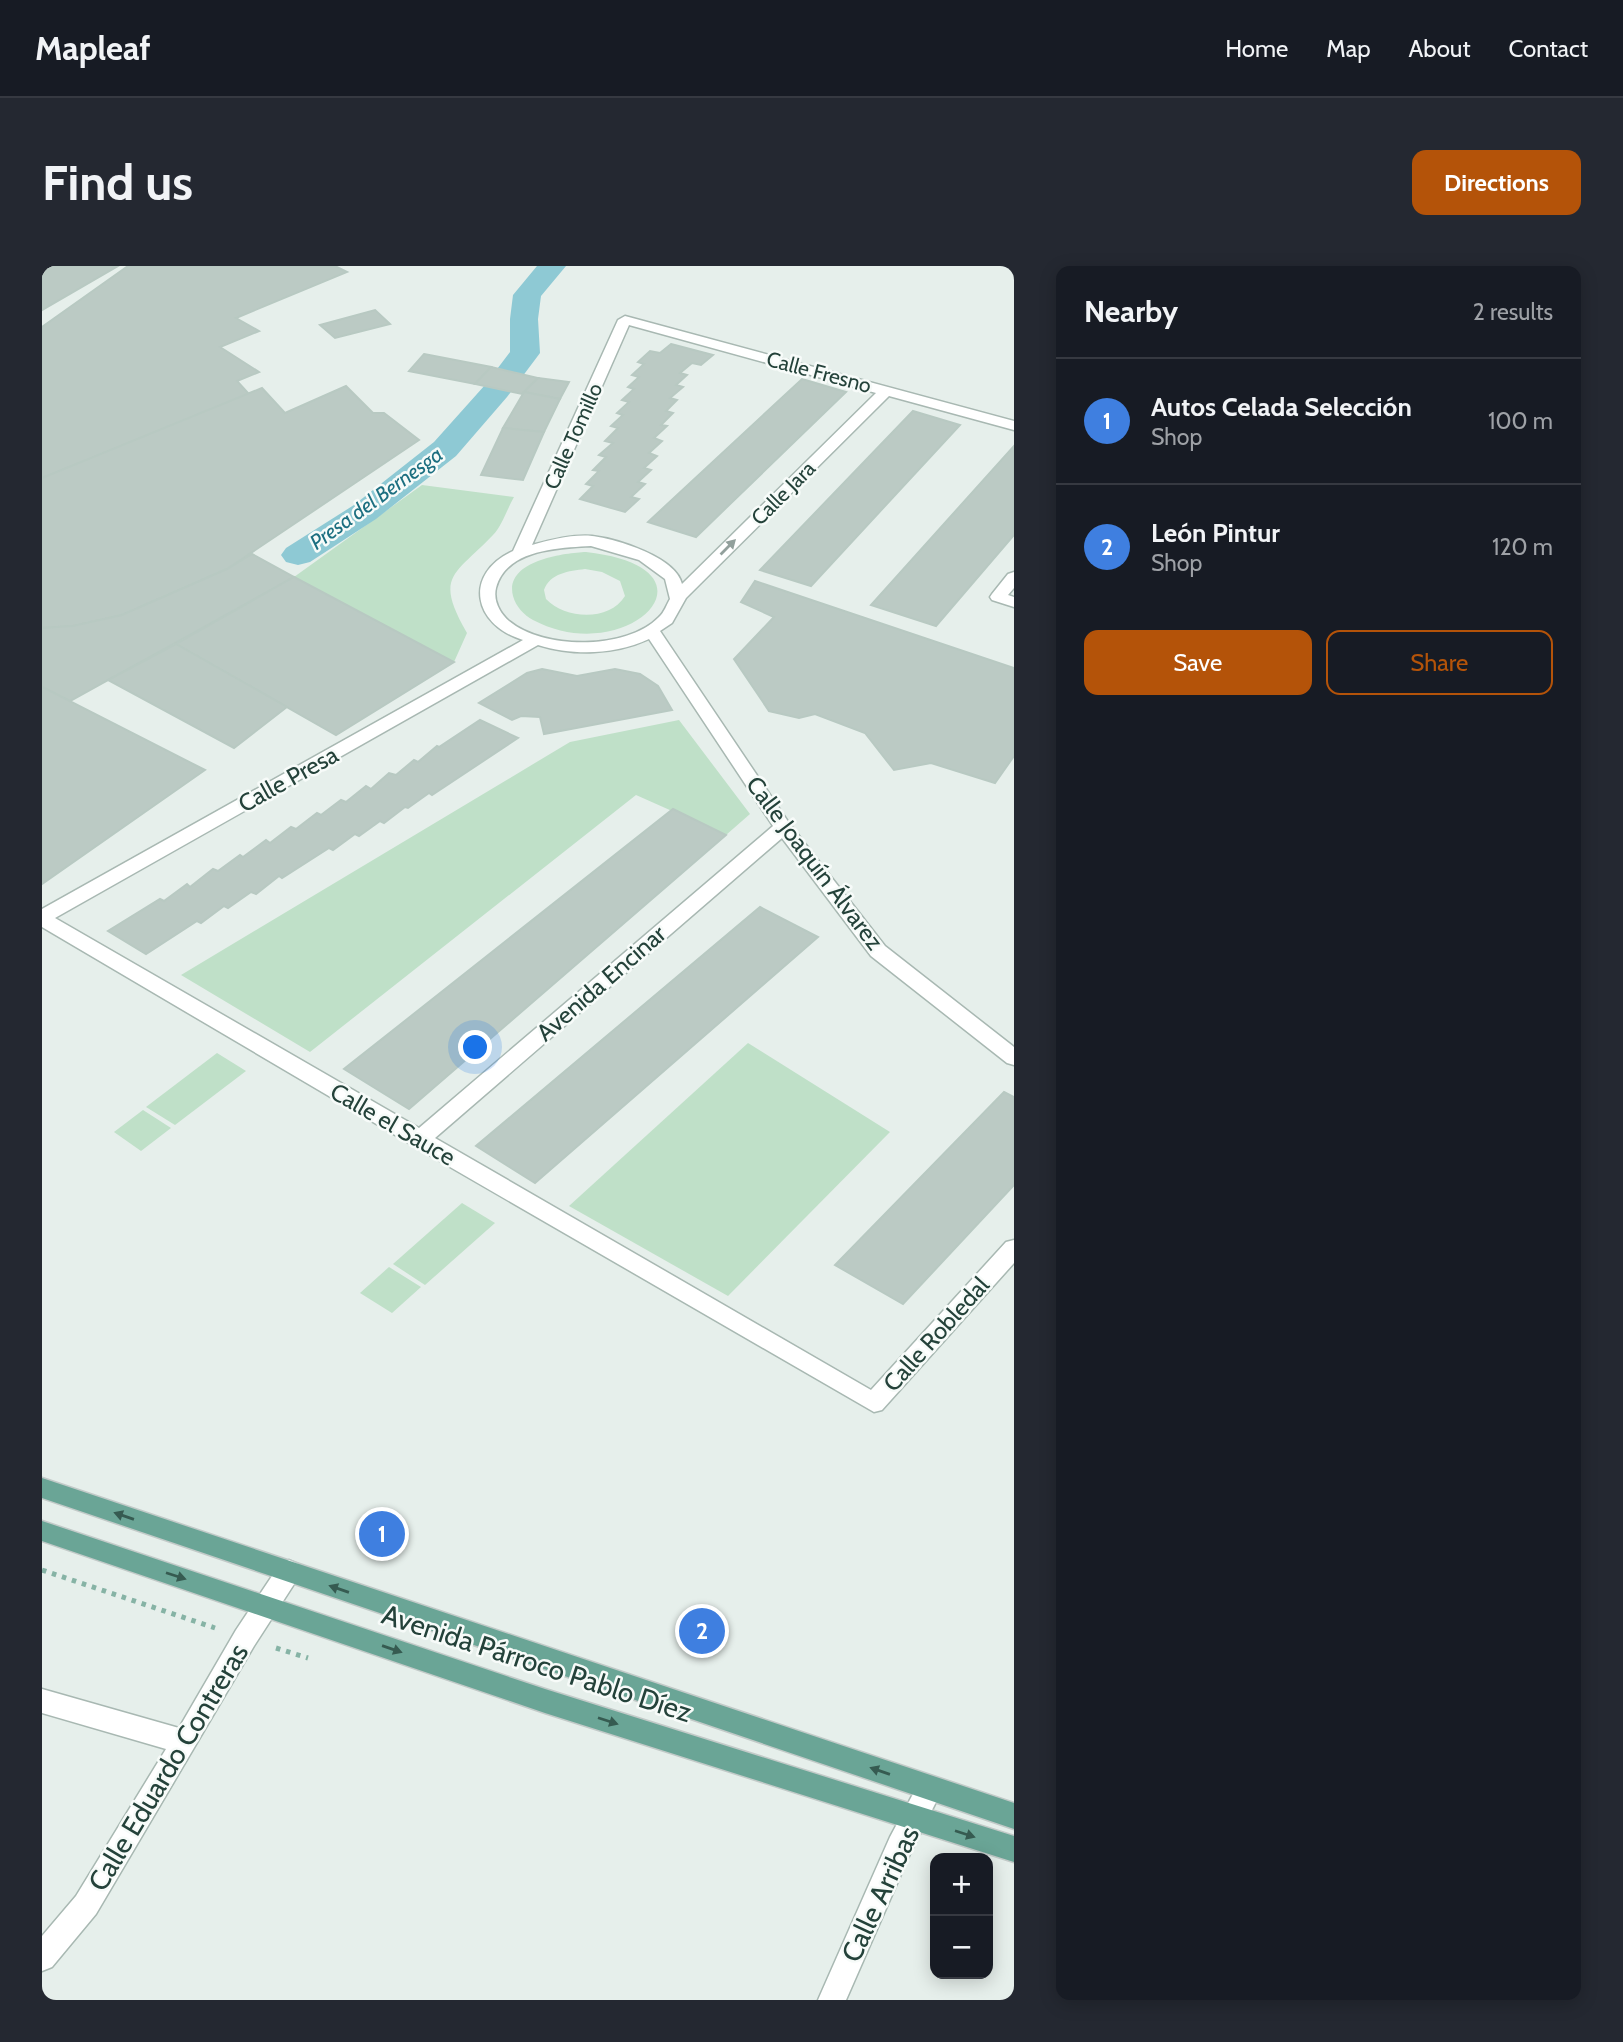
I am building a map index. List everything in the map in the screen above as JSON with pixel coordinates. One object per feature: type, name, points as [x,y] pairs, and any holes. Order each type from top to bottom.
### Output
[{"type":"main road","name":"Avenida Párroco Pablo Díez","points":[[42,1488],[1014,1816]]},
{"type":"main road","name":"Avenida Párroco Pablo Díez","points":[[42,1531],[545,1701],[1014,1849]]},
{"type":"street","name":"Calle Fresno","points":[[625,320],[1014,426]]},
{"type":"street","name":"Calle Tomillo","points":[[520,553],[625,320]]},
{"type":"street","name":"Calle Jara","points":[[680,595],[886,391]]},
{"type":"street","points":[[592,541],[625,547],[654,559],[673,576],[680,595],[673,615],[653,633],[627,643],[596,649],[564,648],[533,641],[510,630],[494,615],[486,599],[489,581],[498,567],[520,553],[557,543],[592,541]]},
{"type":"street","points":[[1014,577],[998,597],[1014,602]]},
{"type":"street","name":"Calle Joaquín Álvarez","points":[[653,633],[783,827],[878,951],[1013,1056]]},
{"type":"street","name":"Calle Presa","points":[[42,918],[533,641]]},
{"type":"street","name":"Avenida Encinar","points":[[419,1140],[783,827]]},
{"type":"street","name":"Calle el Sauce","points":[[42,918],[419,1140],[746,1326]]},
{"type":"street","name":"Calle Robledal","points":[[746,1326],[874,1403],[1014,1248]]},
{"type":"street","name":"Calle Eduardo Contreras","points":[[42,1957],[86,1905],[265,1606],[289,1571]]},
{"type":"street","points":[[42,1701],[186,1742]]},
{"type":"street","name":"Calle Arribas","points":[[832,2000],[930,1788]]},
{"type":"path","points":[[42,1570],[204,1625]]},
{"type":"green space","points":[[422,485],[514,497],[496,531],[453,578],[450,587],[452,599],[467,633],[454,662],[294,577]]},
{"type":"green space","points":[[586,552],[629,562],[652,576],[657,594],[649,611],[629,625],[601,633],[568,632],[527,616],[518,607],[513,596],[513,584],[517,574],[537,561]],"holes":[[[585,569],[602,572],[620,581],[625,596],[609,610],[598,614],[575,614],[554,606],[546,599],[544,590],[555,576]]]},
{"type":"green space","points":[[679,720],[750,814],[726,835],[636,795],[310,1052],[181,975],[570,742]]},
{"type":"green space","points":[[748,1043],[890,1132],[728,1296],[569,1206]]},
{"type":"green space","points":[[217,1053],[246,1071],[175,1125],[146,1107]]},
{"type":"green space","points":[[143,1110],[171,1128],[141,1151],[114,1132]]},
{"type":"green space","points":[[462,1203],[495,1223],[425,1285],[393,1264]]},
{"type":"green space","points":[[389,1267],[421,1287],[392,1313],[360,1293]]},
{"type":"building","points":[[42,266],[118,266],[42,310]]},
{"type":"building","points":[[128,266],[335,266],[347,272],[236,318],[259,331],[220,347],[259,372],[237,381],[249,394],[42,478],[42,327]]},
{"type":"building","points":[[375,310],[390,324],[335,338],[320,325]]},
{"type":"building","points":[[671,344],[713,355],[701,365],[692,363],[680,373],[687,375],[676,385],[683,387],[670,398],[677,400],[666,411],[673,413],[661,425],[667,426],[654,438],[662,441],[649,453],[657,456],[644,468],[651,470],[638,482],[645,484],[631,497],[639,499],[625,512],[580,499],[593,486],[586,484],[599,471],[593,470],[606,457],[599,455],[613,443],[605,441],[618,428],[611,426],[623,415],[617,413],[629,402],[622,400],[634,389],[628,387],[639,377],[632,375],[644,364],[638,362],[650,351],[660,353]]},
{"type":"building","points":[[424,354],[491,367],[475,384],[409,371]]},
{"type":"building","points":[[491,367],[538,378],[522,394],[475,384]]},
{"type":"building","points":[[538,378],[569,382],[560,399],[524,392]]},
{"type":"building","points":[[802,379],[846,392],[696,537],[648,522]]},
{"type":"building","points":[[346,386],[373,413],[384,413],[419,440],[227,569],[122,615],[73,626],[42,628],[42,478],[262,388],[285,413]]},
{"type":"building","points":[[524,392],[560,399],[544,432],[503,428]]},
{"type":"building","points":[[913,411],[960,425],[811,586],[760,570]]},
{"type":"building","points":[[503,428],[544,432],[523,480],[481,475]]},
{"type":"building","points":[[1014,446],[1014,535],[936,626],[871,605]]},
{"type":"building","points":[[252,554],[294,577],[70,701],[42,687],[42,628],[73,626],[122,615],[227,569]]},
{"type":"building","points":[[294,577],[454,662],[336,735],[176,644]]},
{"type":"building","points":[[755,581],[1014,668],[1014,756],[995,783],[931,763],[894,770],[865,733],[815,714],[799,718],[769,711],[734,659],[774,617],[741,602]]},
{"type":"building","points":[[176,644],[287,707],[234,748],[108,680]]},
{"type":"building","points":[[542,669],[577,676],[615,669],[640,674],[658,686],[672,710],[544,734],[540,717],[521,716],[512,720],[479,703],[527,673]]},
{"type":"building","points":[[42,687],[205,770],[42,884]]},
{"type":"building","points":[[480,720],[518,738],[432,795],[429,793],[408,808],[405,807],[384,823],[380,821],[359,836],[355,834],[333,850],[329,848],[282,878],[279,876],[256,894],[251,892],[228,908],[224,906],[201,923],[197,921],[146,954],[108,931],[160,899],[164,901],[187,884],[190,887],[213,869],[218,871],[240,855],[243,857],[266,840],[270,843],[291,827],[296,829],[341,800],[346,802],[366,786],[371,789],[389,773],[396,775],[414,760],[418,762],[437,746]]},
{"type":"building","points":[[673,809],[726,835],[409,1109],[344,1069]]},
{"type":"building","points":[[760,907],[818,937],[535,1183],[476,1146]]},
{"type":"building","points":[[1004,1092],[1014,1097],[1014,1185],[903,1304],[835,1265]]},
{"type":"waterway","name":"Presa del Bernesga","points":[[298,555],[365,512],[445,449],[496,391],[525,353],[524,319],[527,295],[552,266]]},
{"type":"place","name":"Autos Celada Selección","points":[[382,1534]]},
{"type":"place","name":"León Pintur","points":[[702,1631]]}]
